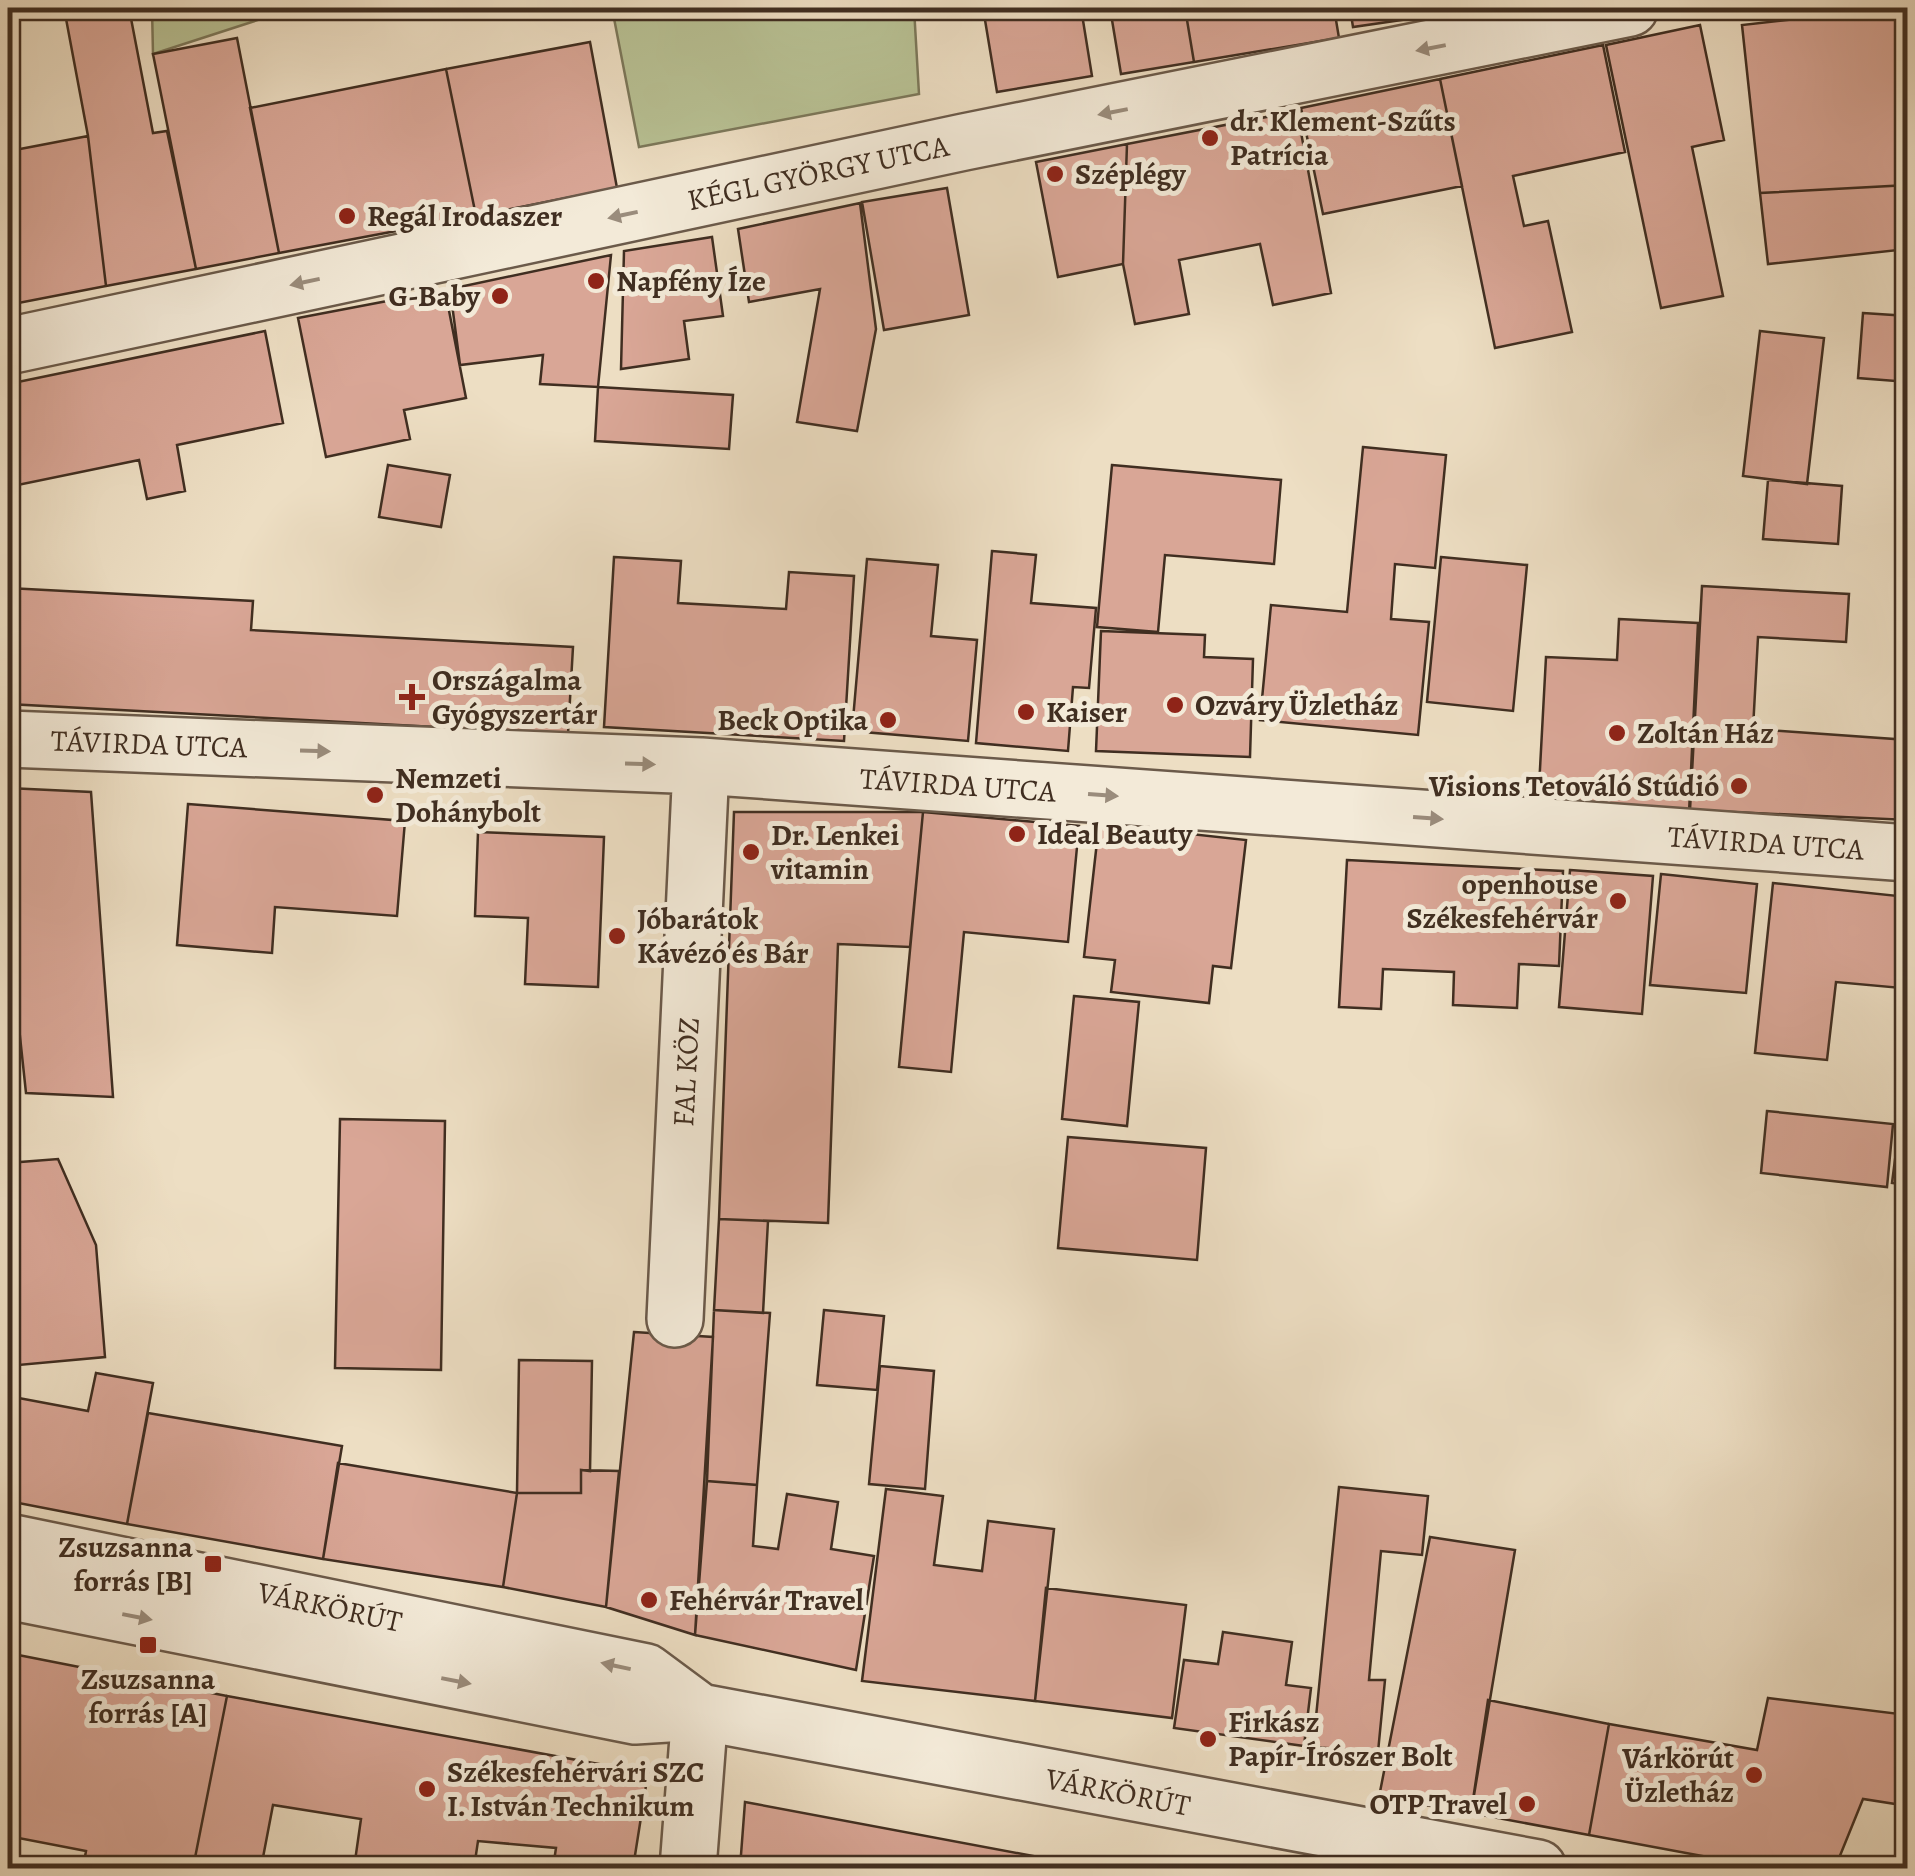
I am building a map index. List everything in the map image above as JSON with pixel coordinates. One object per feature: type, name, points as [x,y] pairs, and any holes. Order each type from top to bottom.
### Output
[{"type":"street","name":"KÉGL GYÖRGY UTCA","points":[[8,346],[964,142],[1630,8]]},
{"type":"street","name":"TÁVIRDA UTCA","points":[[8,738],[700,766],[1908,853]]},
{"type":"street","name":"FAL KÖZ","points":[[675,1319],[700,766]]},
{"type":"street","name":"VÁRKÖRÚT","points":[[8,1542],[646,1672],[700,1712]]},
{"type":"street","name":"VÁRKÖRÚT","points":[[8,1591],[635,1716],[700,1712],[1538,1868]]},
{"type":"street","points":[[688,1868],[700,1712]]},
{"type":"green space","points":[[152,8],[295,8],[153,54]]},
{"type":"green space","points":[[612,8],[914,8],[919,94],[639,147]]},
{"type":"building","points":[[64,8],[129,8],[153,133],[167,131],[196,269],[106,286],[88,136]]},
{"type":"building","points":[[983,8],[1081,8],[1092,76],[997,92]]},
{"type":"building","points":[[1110,8],[1185,8],[1194,62],[1121,74]]},
{"type":"building","points":[[1185,8],[1334,8],[1339,38],[1194,62]]},
{"type":"building","points":[[1350,8],[1484,8],[1353,27]]},
{"type":"building","points":[[1896,8],[1908,8],[1908,26]]},
{"type":"building","points":[[1896,8],[1908,26],[1908,185],[1760,193],[1742,25]]},
{"type":"building","points":[[1700,25],[1724,140],[1692,147],[1723,296],[1661,308],[1606,45]]},
{"type":"building","points":[[237,38],[279,253],[196,269],[153,54]]},
{"type":"building","points":[[590,42],[617,188],[476,216],[446,69]]},
{"type":"building","points":[[1603,45],[1625,152],[1513,176],[1524,226],[1548,221],[1572,332],[1495,348],[1440,79]]},
{"type":"building","points":[[446,69],[476,216],[279,253],[250,108]]},
{"type":"building","points":[[1440,79],[1462,186],[1323,214],[1301,108]]},
{"type":"building","points":[[8,82],[20,149],[88,136],[106,286],[8,305]]},
{"type":"building","points":[[1297,111],[1331,293],[1273,305],[1260,244],[1179,260],[1189,314],[1135,324],[1123,264],[1127,144]]},
{"type":"building","points":[[1127,144],[1123,264],[1058,277],[1036,162]]},
{"type":"building","points":[[1908,185],[1908,249],[1768,264],[1760,193]]},
{"type":"building","points":[[947,188],[969,315],[884,330],[862,202]]},
{"type":"building","points":[[860,203],[876,329],[857,431],[797,422],[820,289],[749,302],[738,229]]},
{"type":"building","points":[[712,237],[723,316],[684,321],[689,359],[621,369],[624,251]]},
{"type":"building","points":[[611,255],[598,387],[540,384],[543,355],[460,365],[450,289]]},
{"type":"building","points":[[445,290],[466,398],[404,410],[410,439],[326,457],[298,318]]},
{"type":"building","points":[[1863,313],[1908,316],[1908,382],[1858,378]]},
{"type":"building","points":[[265,331],[283,423],[177,445],[185,491],[147,499],[139,460],[8,487],[8,384]]},
{"type":"building","points":[[1760,331],[1824,338],[1807,484],[1743,476]]},
{"type":"building","points":[[598,387],[733,395],[729,449],[595,441]]},
{"type":"building","points":[[1363,447],[1446,455],[1435,568],[1395,564],[1391,619],[1429,622],[1418,735],[1260,720],[1271,605],[1347,612]]},
{"type":"building","points":[[388,465],[450,475],[441,527],[379,517]]},
{"type":"building","points":[[1112,465],[1281,480],[1274,564],[1165,555],[1158,632],[1097,627]]},
{"type":"building","points":[[1768,480],[1842,486],[1838,544],[1763,539]]},
{"type":"building","points":[[992,551],[1036,555],[1031,603],[1096,608],[1089,688],[1073,687],[1068,751],[976,743]]},
{"type":"building","points":[[614,557],[681,561],[678,603],[786,609],[789,572],[854,576],[844,741],[604,727]]},
{"type":"building","points":[[1441,557],[1527,565],[1513,711],[1427,702]]},
{"type":"building","points":[[867,559],[938,565],[931,636],[977,640],[968,741],[852,731]]},
{"type":"building","points":[[1702,586],[1849,594],[1846,642],[1758,637],[1753,729],[1908,740],[1908,820],[1690,810]]},
{"type":"building","points":[[8,588],[253,601],[251,630],[573,647],[568,734],[8,704]]},
{"type":"building","name":"Zoltán Ház","points":[[1619,619],[1698,623],[1689,813],[1538,806],[1546,657],[1617,660]]},
{"type":"building","name":"Ozváry Üzletház","points":[[1101,631],[1205,635],[1204,657],[1253,659],[1250,757],[1096,751]]},
{"type":"building","points":[[8,788],[91,792],[113,1097],[26,1093],[8,924]]},
{"type":"building","points":[[188,804],[405,821],[397,916],[275,907],[272,953],[177,945]]},
{"type":"building","points":[[734,812],[923,812],[910,947],[838,944],[828,1223],[719,1219]]},
{"type":"building","points":[[923,812],[1079,826],[1068,942],[964,932],[951,1072],[899,1067]]},
{"type":"building","points":[[1099,824],[1246,840],[1231,968],[1213,966],[1209,1003],[1111,992],[1115,960],[1084,957]]},
{"type":"building","points":[[478,832],[604,837],[598,987],[525,984],[528,918],[475,916]]},
{"type":"building","points":[[1347,860],[1563,871],[1559,966],[1519,964],[1517,1008],[1453,1005],[1454,972],[1383,969],[1381,1009],[1339,1007]]},
{"type":"building","points":[[1570,870],[1653,876],[1642,1014],[1559,1007]]},
{"type":"building","points":[[1661,874],[1757,884],[1746,993],[1650,985]]},
{"type":"building","points":[[1773,883],[1908,897],[1901,988],[1836,982],[1827,1060],[1755,1053]]},
{"type":"building","points":[[1074,996],[1139,1002],[1127,1126],[1062,1119]]},
{"type":"building","points":[[1908,1059],[1908,1185],[1892,1183]]},
{"type":"building","points":[[1767,1111],[1893,1124],[1887,1187],[1761,1173]]},
{"type":"building","points":[[340,1119],[445,1121],[441,1370],[335,1368]]},
{"type":"building","points":[[1068,1137],[1206,1148],[1197,1260],[1058,1248]]},
{"type":"building","points":[[58,1159],[96,1245],[105,1357],[8,1366],[8,1163]]},
{"type":"building","points":[[719,1219],[768,1221],[763,1313],[714,1310]]},
{"type":"building","points":[[714,1310],[770,1313],[757,1485],[707,1481]]},
{"type":"building","points":[[824,1310],[884,1316],[877,1390],[817,1385]]},
{"type":"building","points":[[634,1332],[713,1337],[695,1635],[606,1607]]},
{"type":"building","points":[[519,1360],[592,1361],[590,1471],[581,1470],[581,1493],[517,1493]]},
{"type":"building","points":[[880,1366],[934,1371],[925,1489],[869,1484]]},
{"type":"building","points":[[96,1373],[153,1383],[127,1524],[8,1501],[8,1396],[88,1411]]},
{"type":"building","points":[[148,1413],[342,1446],[323,1559],[127,1524]]},
{"type":"building","points":[[338,1463],[517,1493],[503,1587],[323,1559]]},
{"type":"building","points":[[581,1470],[619,1471],[606,1607],[503,1587],[517,1493],[581,1493]]},
{"type":"building","points":[[707,1481],[757,1485],[753,1546],[778,1549],[787,1494],[838,1502],[831,1549],[874,1556],[856,1670],[695,1635]]},
{"type":"building","points":[[1339,1487],[1428,1496],[1422,1555],[1381,1551],[1369,1680],[1385,1680],[1378,1752],[1313,1747]]},
{"type":"building","points":[[886,1489],[943,1496],[934,1565],[982,1571],[988,1521],[1054,1529],[1035,1701],[862,1681]]},
{"type":"building","points":[[1430,1537],[1515,1550],[1471,1813],[1379,1797]]},
{"type":"building","points":[[1046,1588],[1186,1605],[1172,1718],[1035,1701]]},
{"type":"building","points":[[1223,1632],[1292,1642],[1286,1685],[1311,1688],[1304,1746],[1174,1728],[1184,1660],[1218,1664]]},
{"type":"building","points":[[8,1653],[227,1696],[193,1868],[83,1868],[86,1851],[8,1836]]},
{"type":"building","name":"Székesfehérvári SZC I. István Technikum","points":[[227,1696],[648,1773],[633,1868],[553,1868],[556,1848],[478,1841],[474,1868],[354,1868],[361,1819],[273,1805],[261,1868],[193,1868]]},
{"type":"building","name":"Várkörút Üzletház","points":[[1768,1698],[1908,1715],[1908,1806],[1863,1799],[1835,1868],[1767,1868],[1589,1835],[1609,1724],[1757,1750]]},
{"type":"building","points":[[1488,1700],[1609,1724],[1589,1835],[1471,1813]]},
{"type":"building","points":[[745,1802],[1097,1868],[740,1868]]},
{"type":"place","name":"dr. Klement-Szűts Patrícia","points":[[1210,138]]},
{"type":"place","name":"Széplégy","points":[[1055,174]]},
{"type":"place","name":"Regál Irodaszer","points":[[347,216]]},
{"type":"place","name":"Napfény Íze","points":[[596,281]]},
{"type":"place","name":"G-Baby","points":[[500,296]]},
{"type":"place","name":"Országalma Gyógyszertár","points":[[412,697]]},
{"type":"place","name":"Ozváry Üzletház","points":[[1175,705]]},
{"type":"place","name":"Kaiser","points":[[1026,712]]},
{"type":"place","name":"Beck Optika","points":[[888,720]]},
{"type":"place","name":"Zoltán Ház","points":[[1617,733]]},
{"type":"place","name":"Visions Tetováló Stúdió","points":[[1739,786]]},
{"type":"place","name":"Nemzeti Dohánybolt","points":[[375,795]]},
{"type":"place","name":"Ideal Beauty","points":[[1017,834]]},
{"type":"place","name":"Dr. Lenkei vitamin","points":[[751,852]]},
{"type":"place","name":"openhouse Székesfehérvár","points":[[1618,901]]},
{"type":"place","name":"Jóbarátok Kávézó és Bár","points":[[617,936]]},
{"type":"place","name":"Zsuzsanna forrás [B]","points":[[213,1564]]},
{"type":"place","name":"Fehérvár Travel","points":[[649,1600]]},
{"type":"place","name":"Zsuzsanna forrás [A]","points":[[148,1645]]},
{"type":"place","name":"Firkász Papír-Írószer Bolt","points":[[1208,1739]]},
{"type":"place","name":"Várkörút Üzletház","points":[[1754,1775]]},
{"type":"place","name":"Székesfehérvári SZC I. István Technikum","points":[[427,1789]]},
{"type":"place","name":"OTP Travel","points":[[1527,1804]]}]
